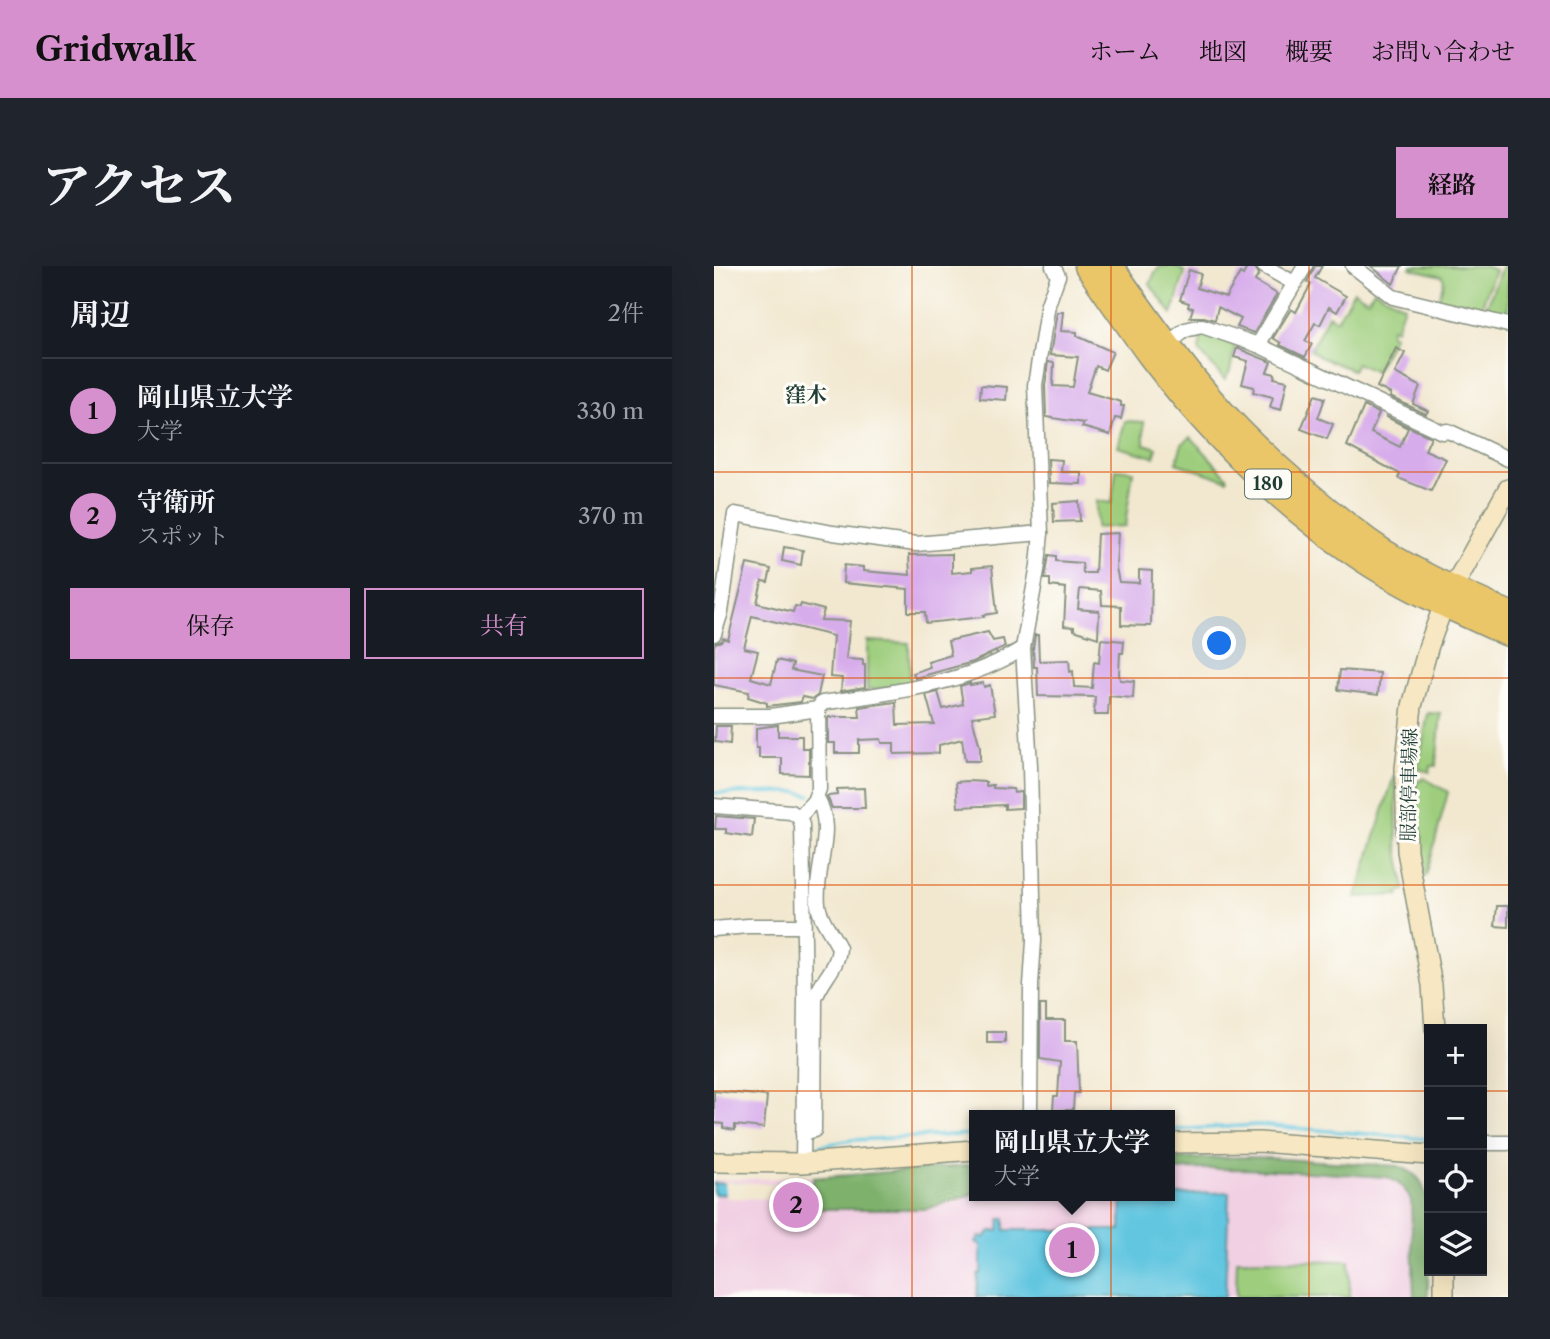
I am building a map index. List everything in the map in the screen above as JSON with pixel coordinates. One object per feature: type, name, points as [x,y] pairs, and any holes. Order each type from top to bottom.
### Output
[{"type":"highway","name":"180","points":[[1087,266],[1152,358],[1200,416],[1269,485],[1359,557],[1448,596],[1508,613]]},
{"type":"highway","name":"180","points":[[1111,266],[1167,345],[1209,398],[1281,469],[1368,541],[1508,634]]},
{"type":"street","points":[[1030,1110],[1034,941],[1030,766],[1023,648],[1041,533],[1035,385],[1048,304],[1058,276],[1053,266]]},
{"type":"street","points":[[1264,266],[1294,284]]},
{"type":"street","points":[[1258,345],[1305,266]]},
{"type":"street","points":[[1353,266],[1393,297],[1508,325]]},
{"type":"street","points":[[1167,345],[1185,330],[1202,326],[1258,345],[1382,405],[1442,432],[1448,431],[1508,459]]},
{"type":"street","name":"服部停車場線","points":[[1435,1024],[1432,985],[1408,851],[1405,769],[1412,706],[1429,645],[1448,596],[1508,489]]},
{"type":"street","points":[[714,634],[721,612],[734,513],[833,533],[916,544],[1041,533]]},
{"type":"street","points":[[799,817],[819,789],[818,709],[822,703],[923,687],[984,668],[1023,648]]},
{"type":"street","points":[[714,716],[771,716],[818,709]]},
{"type":"street","points":[[810,999],[834,966],[839,948],[818,906],[825,829],[823,813],[813,800]]},
{"type":"street","points":[[714,806],[791,812],[799,817],[802,825],[803,926],[810,999],[803,1163]]},
{"type":"street","points":[[714,929],[803,926]]},
{"type":"street","points":[[1175,1143],[1259,1142],[1424,1155]]},
{"type":"street","points":[[1487,1143],[1508,1143]]},
{"type":"street","points":[[714,1162],[803,1163],[969,1150]]},
{"type":"street","points":[[1444,1276],[1444,1297]]},
{"type":"shaded area","points":[[1251,1155],[1399,1165],[1413,1171],[1421,1179],[1424,1188],[1424,1276],[1429,1276],[1429,1297],[714,1297],[714,1180],[794,1178],[969,1164],[969,1201],[1175,1201],[1175,1157]]},
{"type":"green space","points":[[1161,266],[1176,266],[1185,272],[1172,314],[1150,284]]},
{"type":"green space","points":[[1485,266],[1495,270],[1479,314],[1437,303],[1444,281],[1442,276],[1410,268]]},
{"type":"green space","points":[[1502,266],[1508,266],[1508,320],[1484,314]]},
{"type":"green space","points":[[1374,290],[1404,306],[1396,329],[1391,328],[1390,334],[1394,336],[1375,372],[1357,363],[1353,370],[1320,357],[1311,350],[1328,315],[1337,320],[1354,291],[1368,300]]},
{"type":"green space","points":[[1202,331],[1236,342],[1230,371],[1225,380],[1199,351]]},
{"type":"green space","points":[[1125,421],[1144,422],[1144,444],[1157,448],[1154,457],[1118,447]]},
{"type":"green space","points":[[1191,437],[1227,480],[1176,463],[1182,444]]},
{"type":"green space","points":[[1116,469],[1133,471],[1125,526],[1096,528],[1096,501],[1112,503]]},
{"type":"green space","points":[[867,641],[909,643],[910,686],[867,690]]},
{"type":"green space","points":[[1428,713],[1441,714],[1436,766],[1431,766],[1430,772],[1418,769]]},
{"type":"green space","points":[[1394,776],[1397,844],[1405,890],[1399,892],[1399,895],[1356,897]]},
{"type":"green space","points":[[1424,778],[1448,792],[1426,876],[1422,877],[1416,783]]},
{"type":"green space","points":[[1250,1157],[1399,1166],[1414,1174],[1424,1190],[1424,1276],[1428,1276],[1428,1297],[1414,1297],[1411,1200],[1402,1186],[1392,1179],[1278,1170],[1175,1170],[1175,1159]]},
{"type":"green space","points":[[969,1165],[969,1196],[926,1209],[806,1209],[806,1198],[813,1198],[813,1178]]},
{"type":"green space","points":[[1237,1260],[1349,1261],[1350,1297],[1236,1297]]},
{"type":"water","points":[[714,1183],[812,1186],[812,1197],[714,1194]]},
{"type":"water","points":[[1229,1192],[1225,1297],[977,1297],[978,1274],[981,1273],[981,1245],[976,1242],[980,1236],[984,1238],[990,1231],[999,1231],[1000,1219],[1005,1219],[1005,1230],[1121,1230],[1122,1201],[1175,1201],[1175,1195]]},
{"type":"pier","points":[[725,1182],[788,1184],[788,1199],[725,1198]]},
{"type":"building","points":[[1248,266],[1254,266],[1259,274],[1255,281],[1277,294],[1254,333],[1237,327],[1241,319],[1218,307],[1215,320],[1190,317],[1193,308],[1188,307],[1189,303],[1180,300],[1189,270],[1201,274],[1197,288],[1226,297],[1240,273],[1243,275]]},
{"type":"building","points":[[1315,266],[1322,266],[1315,278],[1346,296],[1337,312],[1329,307],[1320,325],[1315,323],[1305,341],[1312,344],[1305,357],[1280,345],[1281,343],[1273,338],[1291,309],[1296,312],[1311,284],[1307,282]]},
{"type":"building","points":[[1371,266],[1402,266],[1393,284]]},
{"type":"building","points":[[1057,312],[1063,312],[1061,331],[1077,332],[1077,336],[1113,352],[1105,370],[1096,366],[1087,392],[1121,402],[1121,406],[1124,406],[1121,419],[1115,418],[1110,435],[1082,427],[1084,423],[1046,417],[1045,386],[1048,362],[1054,363],[1053,386],[1073,387],[1078,357],[1050,355]]},
{"type":"building","points":[[1237,348],[1271,362],[1267,372],[1275,374],[1274,378],[1287,381],[1281,410],[1270,407],[1273,397],[1253,392],[1254,387],[1242,384],[1248,361],[1234,357]]},
{"type":"building","points":[[1396,348],[1405,353],[1395,373],[1420,386],[1413,404],[1428,411],[1426,414],[1390,397],[1391,394],[1377,387]]},
{"type":"building","points":[[981,385],[1007,387],[1006,400],[980,398]]},
{"type":"building","points":[[1315,395],[1325,398],[1318,418],[1333,424],[1327,439],[1301,429]]},
{"type":"building","points":[[1364,406],[1379,413],[1371,433],[1400,447],[1408,428],[1385,416],[1431,437],[1425,450],[1446,459],[1431,491],[1398,478],[1400,474],[1347,446]]},
{"type":"building","points":[[1048,459],[1062,460],[1061,472],[1081,472],[1081,484],[1049,483]]},
{"type":"building","points":[[1079,501],[1080,521],[1054,522],[1053,503]]},
{"type":"building","points":[[1118,533],[1116,568],[1119,582],[1139,583],[1139,570],[1152,571],[1151,626],[1121,625],[1121,606],[1102,605],[1101,591],[1080,589],[1078,609],[1099,611],[1098,638],[1074,630],[1074,627],[1064,626],[1066,588],[1050,586],[1050,579],[1045,579],[1049,555],[1056,556],[1056,561],[1082,563],[1083,573],[1095,573],[1097,534]]},
{"type":"building","points":[[784,547],[803,550],[801,565],[782,561]]},
{"type":"building","points":[[952,554],[952,573],[992,566],[997,613],[983,615],[984,617],[926,623],[925,612],[908,612],[908,589],[843,583],[844,565],[863,567],[863,571],[910,575],[909,555]]},
{"type":"building","points":[[747,564],[771,569],[768,582],[762,581],[757,603],[793,612],[795,606],[800,607],[801,604],[824,610],[821,620],[850,621],[846,659],[863,660],[865,687],[841,691],[842,678],[830,677],[833,636],[752,616],[744,648],[758,651],[751,678],[771,684],[777,660],[793,664],[791,670],[822,676],[818,695],[813,699],[802,697],[801,702],[767,706],[767,703],[748,697],[749,692],[714,685],[715,643],[723,638],[728,640]]},
{"type":"building","points":[[988,632],[993,641],[1003,639],[1005,647],[973,662],[915,678],[913,673],[930,667],[928,662],[951,655],[948,641]]},
{"type":"building","points":[[1035,635],[1038,635],[1039,661],[1069,660],[1074,687],[1092,688],[1094,662],[1099,663],[1101,639],[1124,641],[1123,653],[1120,653],[1119,674],[1120,680],[1134,681],[1133,698],[1109,696],[1108,715],[1094,715],[1095,697],[1038,696],[1033,649]]},
{"type":"building","points":[[1340,670],[1380,673],[1378,695],[1338,690]]},
{"type":"building","points":[[983,683],[984,687],[990,685],[995,714],[972,717],[980,747],[980,761],[965,761],[962,739],[939,745],[939,753],[894,754],[894,743],[882,743],[881,739],[859,740],[859,753],[835,753],[835,743],[828,743],[828,717],[860,717],[859,707],[896,702],[897,725],[934,724],[926,695],[938,692],[943,709],[963,704],[960,686]]},
{"type":"building","points":[[778,725],[778,736],[802,736],[802,748],[809,748],[809,775],[782,774],[782,758],[759,758],[756,728]]},
{"type":"building","points":[[716,726],[731,726],[730,744],[715,742]]},
{"type":"building","points":[[956,782],[986,782],[986,786],[993,785],[993,788],[1021,792],[1021,808],[1005,809],[1005,805],[958,807]]},
{"type":"building","points":[[864,788],[865,808],[832,808],[827,796],[837,795],[837,789]]},
{"type":"building","points":[[716,816],[754,819],[752,837],[726,833],[726,829],[715,829]]},
{"type":"building","points":[[1497,906],[1508,906],[1508,927],[1495,926]]},
{"type":"building","points":[[1040,1005],[1046,1005],[1046,1020],[1065,1020],[1065,1041],[1077,1041],[1079,1093],[1074,1093],[1073,1110],[1053,1110],[1054,1096],[1058,1096],[1060,1062],[1040,1059]]},
{"type":"building","points":[[987,1032],[1005,1032],[1005,1043],[987,1043]]},
{"type":"building","points":[[714,1091],[767,1096],[764,1128],[735,1125],[735,1130],[714,1123]]},
{"type":"waterway","points":[[714,793],[797,792],[810,795]]},
{"type":"waterway","points":[[1175,1130],[1258,1125],[1424,1139]]},
{"type":"waterway","points":[[819,1146],[852,1140],[969,1134]]},
{"type":"place","name":"守衛所","points":[[796,1205]]},
{"type":"place","name":"岡山県立大学","points":[[1072,1250]]},
{"type":"district","name":"窪木","points":[[806,394]]}]
